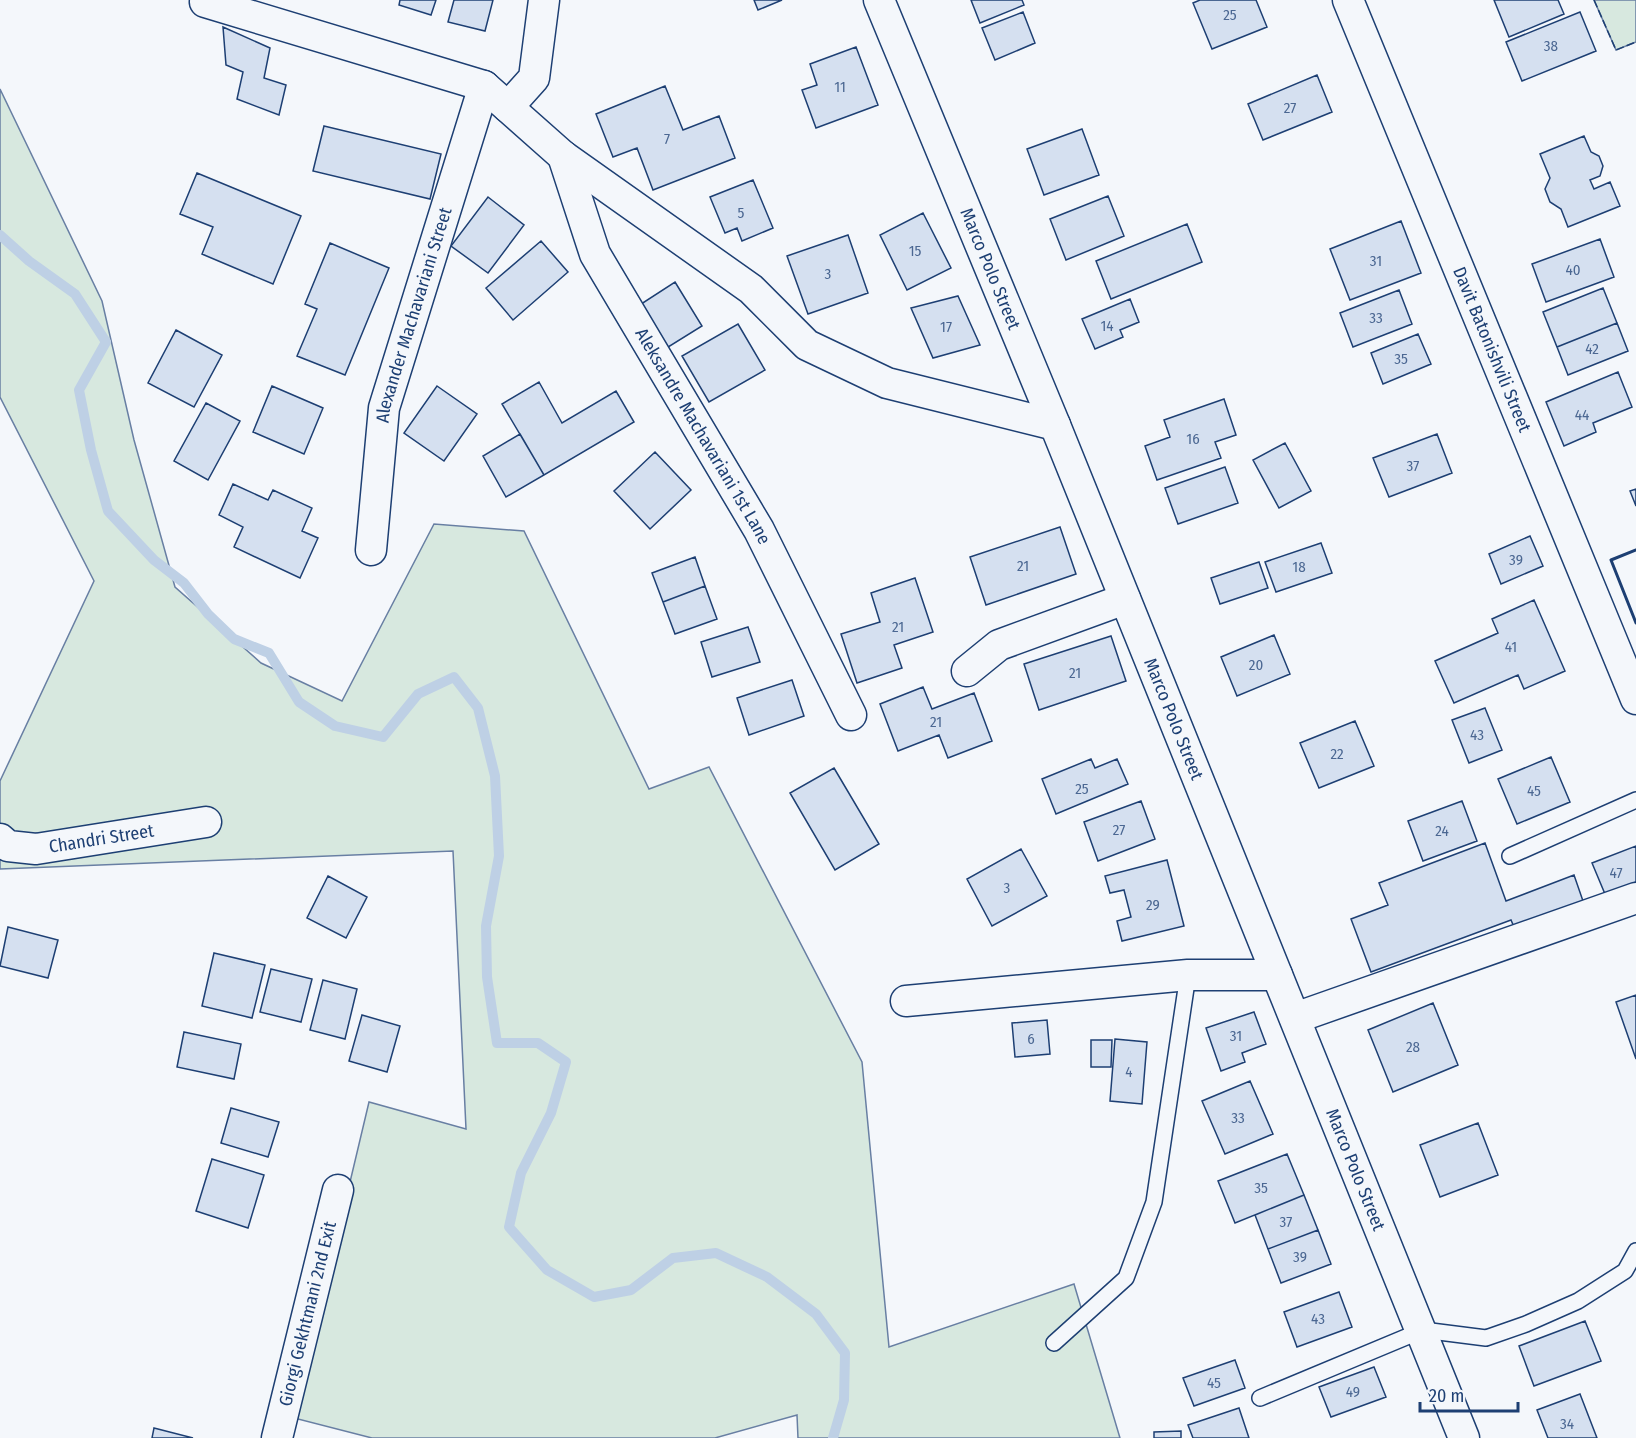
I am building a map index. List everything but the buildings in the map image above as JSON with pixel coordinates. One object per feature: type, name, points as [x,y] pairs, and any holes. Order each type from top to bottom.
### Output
[{"type":"street","points":[[508,107],[534,78],[544,0]]},
{"type":"street","name":"Marco Polo Street","points":[[879,0],[1055,425],[1423,1330],[1464,1438]]},
{"type":"street","name":"Davit Batonishvili Street","points":[[1348,0],[1636,699]]},
{"type":"street","points":[[205,2],[484,86],[563,156],[751,289],[807,345],[887,383],[1055,425]]},
{"type":"street","name":"Alexander Machavariani Street","points":[[371,550],[384,408],[484,86]]},
{"type":"street","name":"Aleksandre Machavariani 1st Lane","points":[[563,156],[595,254],[759,530],[851,715]]},
{"type":"street","points":[[967,671],[999,645],[1125,599]]},
{"type":"street","name":"Chandri Street","points":[[0,839],[8,846],[36,849],[206,822]]},
{"type":"street","points":[[1295,1018],[1636,898]]},
{"type":"street","points":[[906,1000],[1188,975],[1277,975]]},
{"type":"street","name":"Giorgi Gekhtmani 2nd Exit","points":[[277,1438],[339,1190]]},
{"type":"lane","points":[[1510,856],[1636,800]]},
{"type":"lane","points":[[1054,1343],[1126,1278],[1154,1202],[1188,975]]},
{"type":"lane","points":[[1260,1398],[1423,1330],[1486,1338],[1526,1324],[1578,1301],[1625,1271],[1636,1251]]},
{"type":"shaded area","points":[[1594,0],[1636,0],[1636,42],[1616,50]]},
{"type":"shaded area","points":[[0,89],[102,301],[134,440],[175,587],[261,663],[342,701],[434,524],[524,531],[649,789],[709,767],[862,1062],[889,1347],[1074,1284],[1120,1438],[798,1438],[797,1415],[715,1438],[372,1438],[294,1418],[369,1102],[466,1129],[453,851],[0,869],[0,781],[94,581],[0,397]]},
{"type":"waterway","points":[[0,235],[29,261],[75,294],[106,342],[79,390],[91,450],[108,511],[154,560],[184,583],[208,614],[234,639],[269,653],[299,702],[335,726],[383,737],[418,694],[454,677],[478,708],[495,776],[499,856],[486,926],[487,977],[497,1043],[538,1043],[566,1062],[551,1113],[521,1173],[509,1227],[547,1270],[594,1297],[631,1290],[673,1258],[716,1253],[767,1277],[816,1314],[845,1353],[844,1400],[833,1438]]},
{"type":"fence","points":[[1594,0],[1616,50],[1636,42]]},
{"type":"wall","points":[[1636,550],[1611,560],[1636,623]]}]
